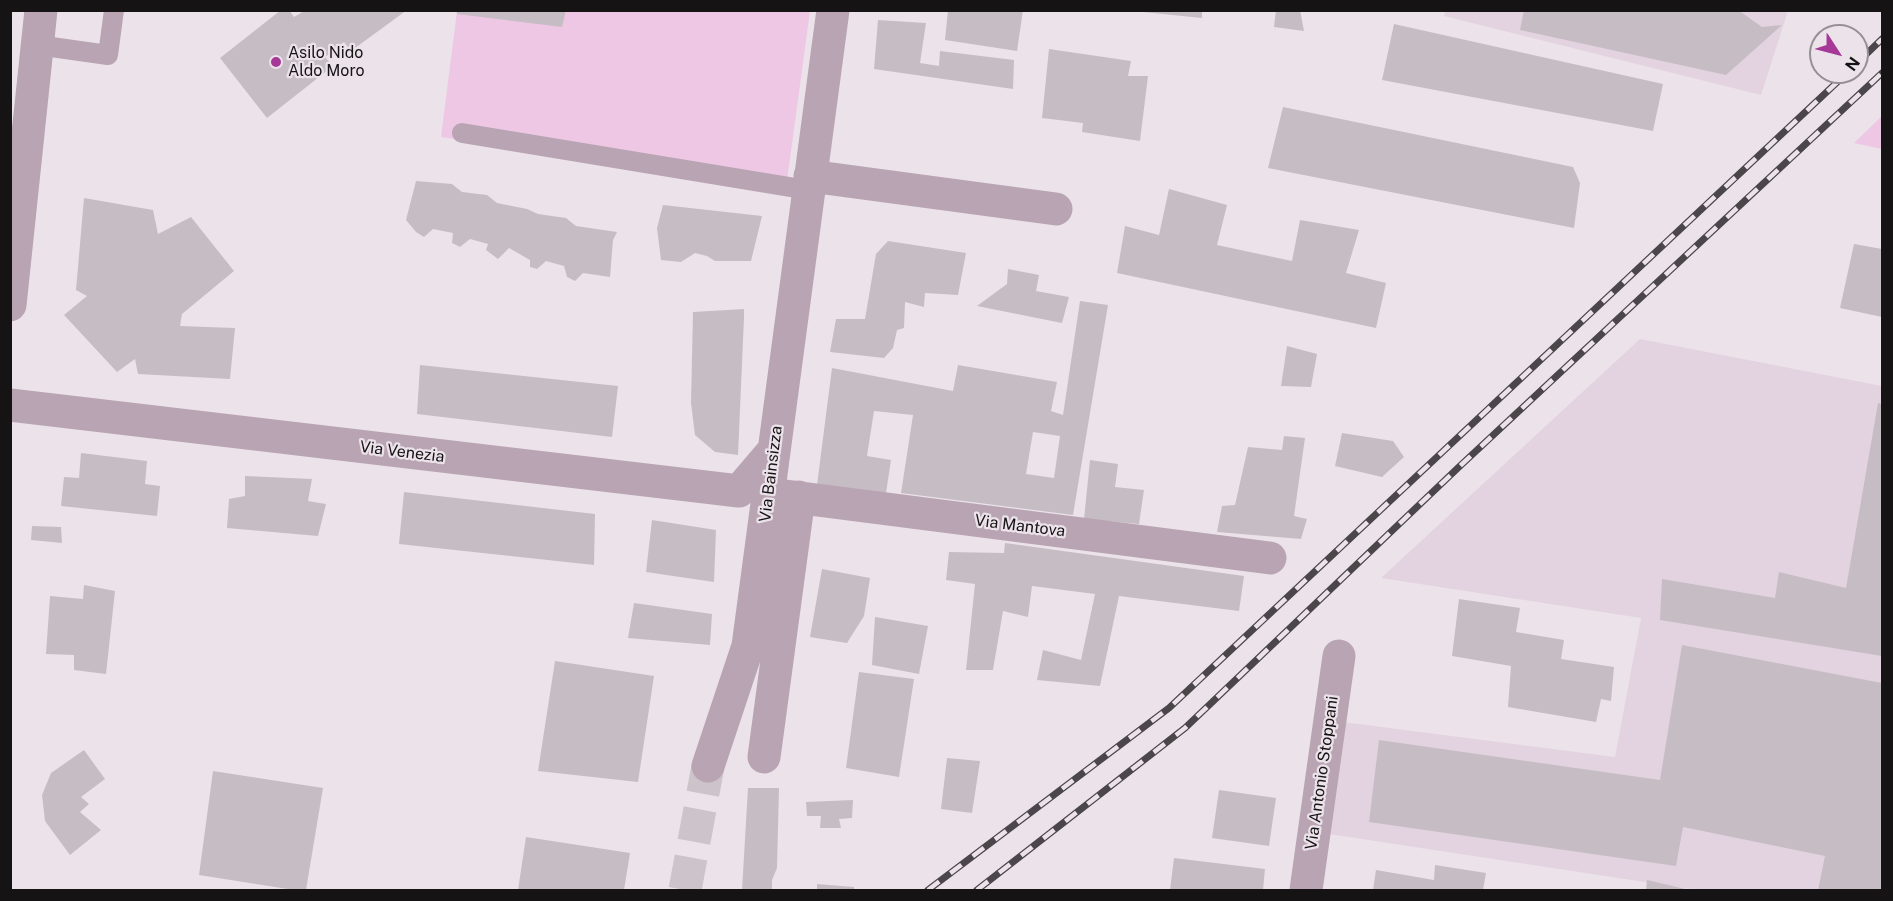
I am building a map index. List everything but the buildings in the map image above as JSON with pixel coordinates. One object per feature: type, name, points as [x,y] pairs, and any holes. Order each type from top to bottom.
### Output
[{"type":"street","points":[[10,305],[27,52],[41,10]]},
{"type":"street","name":"Via Bainsizza","points":[[708,766],[748,646],[784,495],[774,450],[832,10]]},
{"type":"street","points":[[809,183],[1056,209]]},
{"type":"street","name":"Via Venezia","points":[[10,405],[718,490],[739,491],[774,450]]},
{"type":"street","points":[[764,757],[784,495]]},
{"type":"street","name":"Via Mantova","points":[[784,495],[1270,558]]},
{"type":"street","name":"Via Antonio Stoppani","points":[[1306,891],[1339,656]]},
{"type":"lane","points":[[27,52],[108,55],[114,10]]},
{"type":"lane","points":[[462,132],[809,183]]},
{"type":"shaded area","points":[[1446,10],[1788,11],[1761,95],[1444,16]]},
{"type":"shaded area","points":[[457,11],[810,11],[786,188],[441,137]]},
{"type":"shaded area","points":[[1882,116],[1882,149],[1854,143]]},
{"type":"shaded area","points":[[1640,339],[1882,386],[1882,890],[1697,890],[1329,834],[1343,722],[1615,757],[1641,618],[1381,578]]},
{"type":"tunnel","points":[[685,890],[708,766]]},
{"type":"railway","points":[[1869,51],[1882,39]]},
{"type":"railway","points":[[977,890],[1185,728],[1461,465],[1882,73]]},
{"type":"railway","points":[[928,890],[1169,708],[1835,84]]},
{"type":"place","name":"Asilo Nido Aldo Moro","points":[[276,62]]}]
